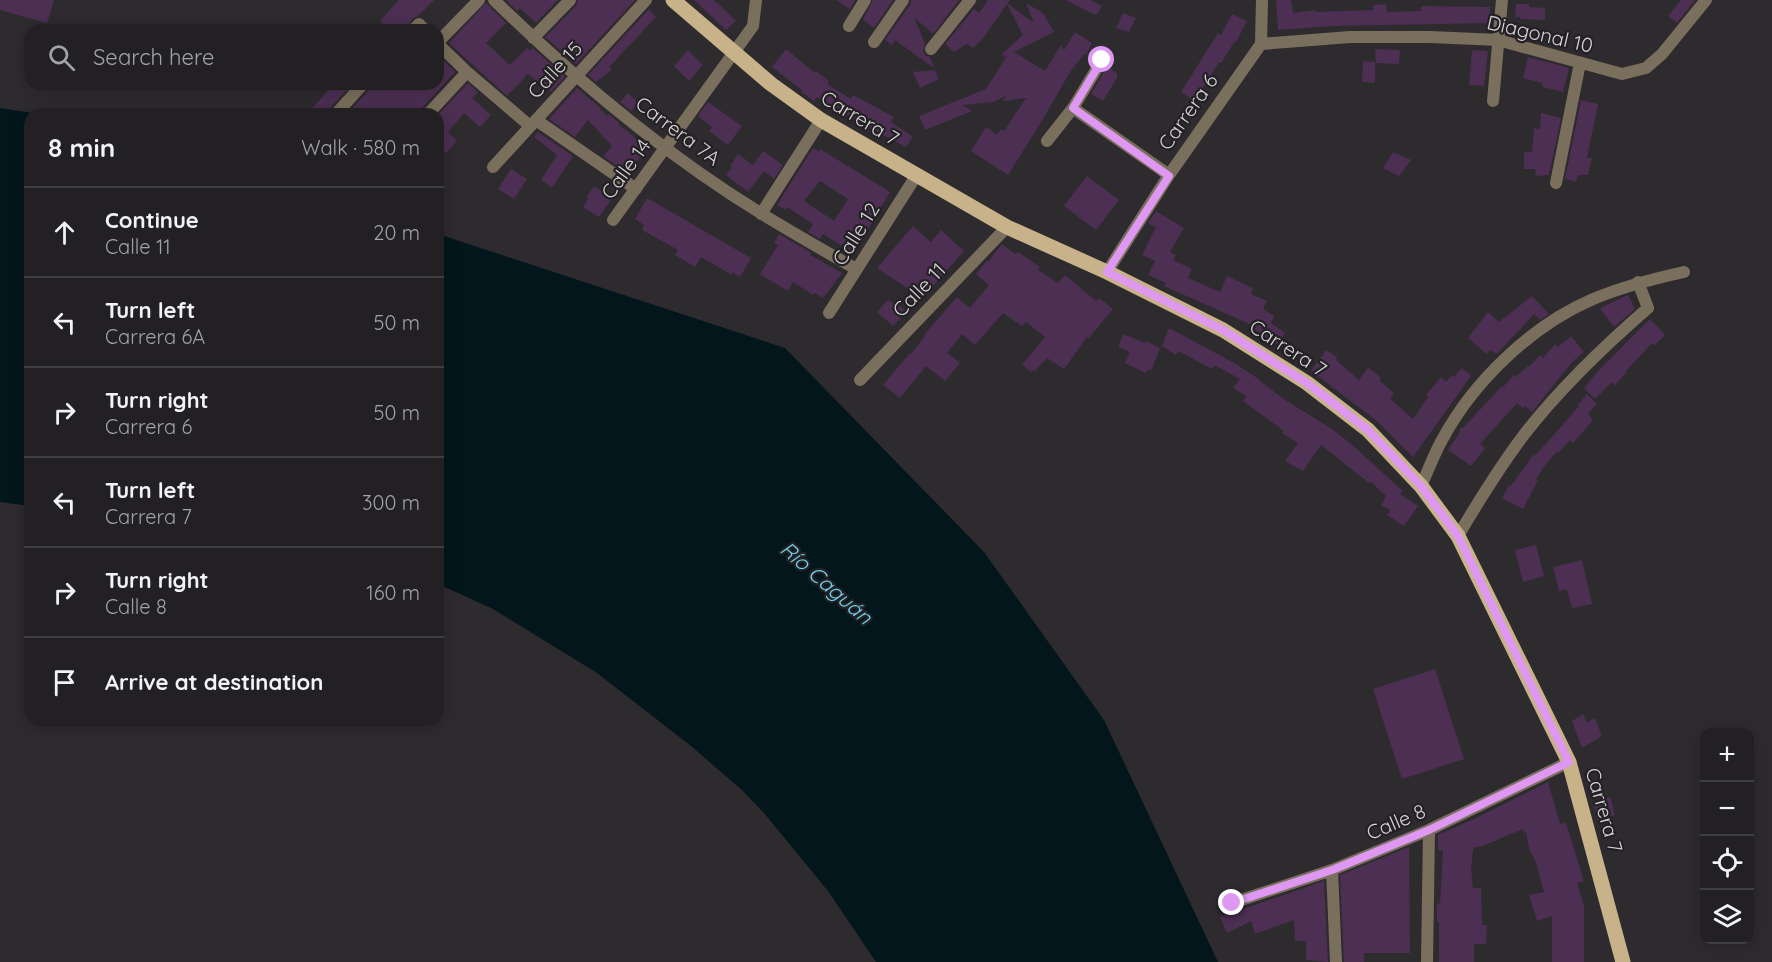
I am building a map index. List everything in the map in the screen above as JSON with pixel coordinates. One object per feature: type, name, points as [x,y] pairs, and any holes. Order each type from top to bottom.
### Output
[{"type":"main road","name":"Carrera 7","points":[[673,0],[771,84],[821,120],[1007,227],[1107,272],[1223,330],[1307,383],[1368,430],[1421,486],[1458,536],[1569,762],[1617,932]]},
{"type":"main road","points":[[1617,932],[1623,962]]},
{"type":"street","points":[[444,37],[479,0]]},
{"type":"street","name":"Carrera 7A","points":[[494,0],[576,76],[665,148],[761,214],[856,269]]},
{"type":"street","points":[[533,38],[570,0]]},
{"type":"street","name":"Calle 15","points":[[493,166],[646,0]]},
{"type":"street","name":"Calle 14","points":[[613,220],[753,26],[756,0]]},
{"type":"street","points":[[849,26],[866,0]]},
{"type":"street","points":[[874,42],[903,0]]},
{"type":"street","points":[[931,49],[970,0]]},
{"type":"street","points":[[1261,44],[1262,0]]},
{"type":"street","points":[[1493,101],[1502,0]]},
{"type":"street","name":"Diagonal 10","points":[[1261,44],[1350,38],[1430,37],[1498,40],[1622,74],[1646,68],[1662,54],[1706,0]]},
{"type":"street","name":"Carrera 6","points":[[1107,272],[1169,176],[1261,44]]},
{"type":"street","points":[[444,49],[467,72],[533,123],[636,189]]},
{"type":"street","points":[[1047,141],[1073,108],[1102,60]]},
{"type":"street","points":[[1556,183],[1580,63]]},
{"type":"street","points":[[434,108],[467,72]]},
{"type":"street","points":[[341,108],[358,90]]},
{"type":"street","points":[[1073,108],[1169,176]]},
{"type":"street","points":[[761,214],[821,120]]},
{"type":"street","name":"Calle 12","points":[[829,313],[916,176]]},
{"type":"street","name":"Calle 11","points":[[860,380],[1007,227]]},
{"type":"street","points":[[1421,486],[1442,439],[1471,396],[1505,358],[1545,326],[1590,300],[1638,282],[1684,272]]},
{"type":"street","points":[[1458,536],[1488,485],[1523,436],[1561,390],[1603,347],[1648,308],[1638,282]]},
{"type":"street","name":"Calle 8","points":[[1232,903],[1332,870],[1429,830],[1569,762]]},
{"type":"street","points":[[1427,962],[1429,830]]},
{"type":"street","points":[[1332,870],[1336,962]]},
{"type":"street","name":"Carrera 7","points":[[1615,962],[1617,932]]},
{"type":"water","points":[[0,108],[24,112],[24,505],[0,502]]},
{"type":"water","name":"Río Caguán","points":[[444,236],[785,348],[984,552],[1104,720],[1218,962],[876,962],[828,891],[743,791],[691,746],[597,673],[493,609],[444,587]]},
{"type":"building","points":[[0,0],[54,0],[47,23],[0,10]]},
{"type":"building","points":[[399,0],[434,0],[408,24],[383,24],[380,21]]},
{"type":"building","points":[[506,0],[558,0],[536,23],[520,8],[517,11]]},
{"type":"building","points":[[578,0],[635,0],[576,64],[545,37],[576,6]]},
{"type":"building","points":[[694,0],[714,0],[736,21],[726,30]]},
{"type":"building","points":[[836,0],[855,0],[850,9]]},
{"type":"building","points":[[873,0],[893,0],[874,28],[863,20]]},
{"type":"building","points":[[911,0],[959,0],[933,34],[914,17],[925,44],[923,51],[930,57],[934,68],[895,40],[892,45],[885,40],[910,5]]},
{"type":"building","points":[[988,0],[1010,0],[1007,3],[1034,23],[1026,3],[1043,13],[1054,32],[1014,52],[1045,71],[1061,45],[1064,50],[1075,32],[1092,43],[1086,55],[1084,54],[1070,72],[1008,175],[971,151],[986,127],[997,135],[1001,129],[1004,131],[1026,98],[1003,101],[1006,96],[993,102],[962,105],[972,111],[925,130],[919,116],[986,89],[1007,56],[1004,57],[1002,54],[1023,35],[1007,4],[984,37],[973,48],[967,44],[954,52],[945,44],[974,9],[979,13]]},
{"type":"building","points":[[1066,0],[1090,0],[1102,6],[1097,14],[1093,14]]},
{"type":"building","points":[[1276,0],[1291,0],[1293,13],[1316,10],[1316,12],[1373,10],[1373,5],[1386,4],[1387,12],[1421,11],[1421,6],[1490,7],[1490,23],[1331,26],[1278,30]]},
{"type":"building","points":[[1681,0],[1695,0],[1677,23],[1668,16]]},
{"type":"building","points":[[486,3],[506,23],[486,43],[510,65],[527,48],[530,51],[533,48],[565,77],[551,92],[528,74],[507,96],[449,43]]},
{"type":"building","points":[[1516,4],[1545,8],[1545,20],[1515,17]]},
{"type":"building","points":[[649,9],[656,17],[609,67],[612,70],[596,82],[588,75]]},
{"type":"building","points":[[1123,13],[1136,18],[1129,32],[1116,28]]},
{"type":"building","points":[[1232,14],[1247,21],[1236,42],[1221,63],[1219,62],[1194,101],[1181,92],[1218,33],[1221,35]]},
{"type":"building","points":[[786,49],[815,73],[816,71],[829,81],[827,84],[851,99],[853,95],[894,117],[891,122],[913,137],[906,147],[817,97],[814,101],[801,92],[802,90],[772,67]]},
{"type":"building","points":[[1375,49],[1400,50],[1399,64],[1376,63]]},
{"type":"building","points":[[688,50],[703,65],[689,81],[674,66]]},
{"type":"building","points":[[1472,50],[1488,51],[1484,86],[1469,85]]},
{"type":"building","points":[[1528,57],[1569,68],[1563,92],[1543,87],[1542,83],[1523,78]]},
{"type":"building","points":[[444,61],[455,72],[444,84]]},
{"type":"building","points":[[1363,61],[1375,62],[1375,83],[1362,82]]},
{"type":"building","points":[[1107,67],[1117,73],[1117,78],[1103,101],[1091,94]]},
{"type":"building","points":[[935,70],[939,79],[920,88],[913,72]]},
{"type":"building","points":[[468,83],[478,92],[472,98],[491,115],[480,127],[464,113],[448,132],[457,141],[446,153],[444,151],[444,109]]},
{"type":"building","points":[[577,88],[607,116],[609,114],[648,148],[627,173],[603,156],[612,146],[588,120],[575,137],[549,119]]},
{"type":"building","points":[[329,90],[346,90],[330,108],[312,108]]},
{"type":"building","points":[[369,90],[438,90],[422,108],[352,108]]},
{"type":"building","points":[[628,93],[638,103],[631,111],[620,102]]},
{"type":"building","points":[[1581,100],[1598,104],[1587,158],[1592,158],[1588,175],[1578,175],[1576,182],[1565,179]]},
{"type":"building","points":[[708,102],[742,126],[728,145],[709,131],[712,127],[698,116]]},
{"type":"building","points":[[1541,113],[1561,118],[1549,175],[1536,176],[1535,169],[1524,169],[1524,152],[1532,152],[1534,128],[1540,129]]},
{"type":"building","points":[[538,132],[573,156],[552,188],[541,180],[557,155],[534,137]]},
{"type":"building","points":[[813,148],[819,152],[820,149],[890,192],[854,253],[823,234],[820,239],[808,232],[813,224],[787,207],[786,210],[777,205]],"holes":[[[820,181],[848,199],[834,221],[804,201]]]},
{"type":"building","points":[[763,151],[783,165],[774,179],[764,171],[748,192],[726,175],[738,154],[753,165]]},
{"type":"building","points":[[1393,152],[1411,160],[1399,176],[1383,168]]},
{"type":"building","points":[[511,169],[527,179],[514,199],[498,189]]},
{"type":"building","points":[[1087,176],[1119,200],[1096,230],[1064,206]]},
{"type":"building","points":[[594,186],[612,198],[599,217],[583,207]]},
{"type":"building","points":[[647,198],[751,258],[740,277],[733,272],[732,275],[701,257],[695,267],[675,255],[678,250],[642,230],[644,225],[635,219]]},
{"type":"building","points":[[1156,211],[1184,228],[1170,252],[1176,255],[1173,260],[1192,269],[1188,278],[1220,292],[1227,276],[1253,288],[1251,294],[1267,301],[1263,309],[1274,316],[1271,323],[1285,333],[1278,345],[1254,329],[1256,327],[1164,286],[1166,283],[1148,275],[1155,261],[1142,255],[1156,227],[1148,223]]},
{"type":"building","points":[[913,226],[931,242],[941,230],[964,251],[924,296],[919,296],[877,268]]},
{"type":"building","points":[[779,234],[842,273],[823,298],[815,293],[813,295],[793,282],[788,291],[760,274],[778,245],[774,243]]},
{"type":"building","points":[[1002,244],[1015,254],[1018,252],[1040,267],[1038,270],[1058,283],[1065,275],[1096,301],[1099,298],[1113,309],[1089,338],[1087,337],[1064,369],[1047,358],[1035,371],[1031,372],[1022,365],[1045,337],[1026,322],[1022,326],[1003,313],[975,345],[962,334],[947,353],[960,363],[945,381],[926,366],[900,398],[883,385],[957,297],[970,308],[989,285],[976,274]]},
{"type":"building","points":[[1628,295],[1635,309],[1614,327],[1600,308]]},
{"type":"building","points":[[1532,296],[1549,314],[1540,320],[1534,314],[1497,354],[1490,350],[1487,354],[1468,338],[1488,312],[1499,322]]},
{"type":"building","points":[[888,300],[907,311],[893,326],[877,312]]},
{"type":"building","points":[[1650,319],[1665,335],[1655,345],[1652,343],[1615,385],[1612,382],[1595,399],[1584,388]]},
{"type":"building","points":[[1169,328],[1236,364],[1350,443],[1403,491],[1400,494],[1418,506],[1404,526],[1387,515],[1391,510],[1381,506],[1386,496],[1370,481],[1369,483],[1321,445],[1303,471],[1285,461],[1298,443],[1243,401],[1246,396],[1233,388],[1240,379],[1214,365],[1212,369],[1178,351],[1176,355],[1162,346]]},
{"type":"building","points":[[1123,334],[1160,348],[1151,371],[1148,369],[1146,373],[1125,363],[1130,352],[1118,347]]},
{"type":"building","points":[[1571,336],[1584,352],[1573,361],[1532,412],[1517,403],[1480,444],[1485,448],[1471,466],[1448,450],[1460,432],[1460,428],[1463,428],[1502,386],[1514,375],[1515,377],[1529,367],[1540,355],[1543,358],[1555,344],[1558,347]]},
{"type":"building","points":[[1326,350],[1337,357],[1336,360],[1359,380],[1368,367],[1394,393],[1390,399],[1413,419],[1428,397],[1426,395],[1441,377],[1446,382],[1462,368],[1471,376],[1413,457],[1377,421],[1311,371]]},
{"type":"building","points":[[1587,394],[1597,404],[1588,414],[1593,420],[1573,443],[1570,440],[1545,465],[1523,509],[1502,498],[1509,485],[1511,486],[1533,455],[1545,445]]},
{"type":"building","points":[[1536,545],[1544,576],[1523,582],[1515,550]]},
{"type":"building","points":[[1582,560],[1592,604],[1572,608],[1567,589],[1559,591],[1553,567]]},
{"type":"building","points":[[1435,669],[1464,759],[1402,779],[1373,689]]},
{"type":"building","points":[[1583,714],[1587,723],[1595,718],[1602,736],[1582,748],[1572,721]]},
{"type":"building","points":[[1548,782],[1560,824],[1566,823],[1584,881],[1577,883],[1584,906],[1584,962],[1552,962],[1552,916],[1537,921],[1529,895],[1544,892],[1536,863],[1530,853],[1526,832],[1524,833],[1523,829],[1480,847],[1474,847],[1471,869],[1473,888],[1481,888],[1482,925],[1487,925],[1486,944],[1474,944],[1474,962],[1439,962],[1437,904],[1440,903],[1443,850],[1438,851],[1438,835]]},
{"type":"building","points":[[1610,797],[1615,815],[1597,820],[1593,802]]},
{"type":"building","points":[[1409,847],[1410,953],[1364,953],[1364,962],[1344,962],[1340,875]]},
{"type":"building","points":[[1324,881],[1328,962],[1306,960],[1306,941],[1295,941],[1294,920],[1255,934],[1251,921],[1227,933],[1220,917]]},
{"type":"route","points":[[1102,60],[1073,108],[1169,176],[1107,272],[1223,330],[1307,383],[1368,430],[1421,486],[1458,536],[1569,762],[1429,830],[1332,870],[1232,903]]}]
